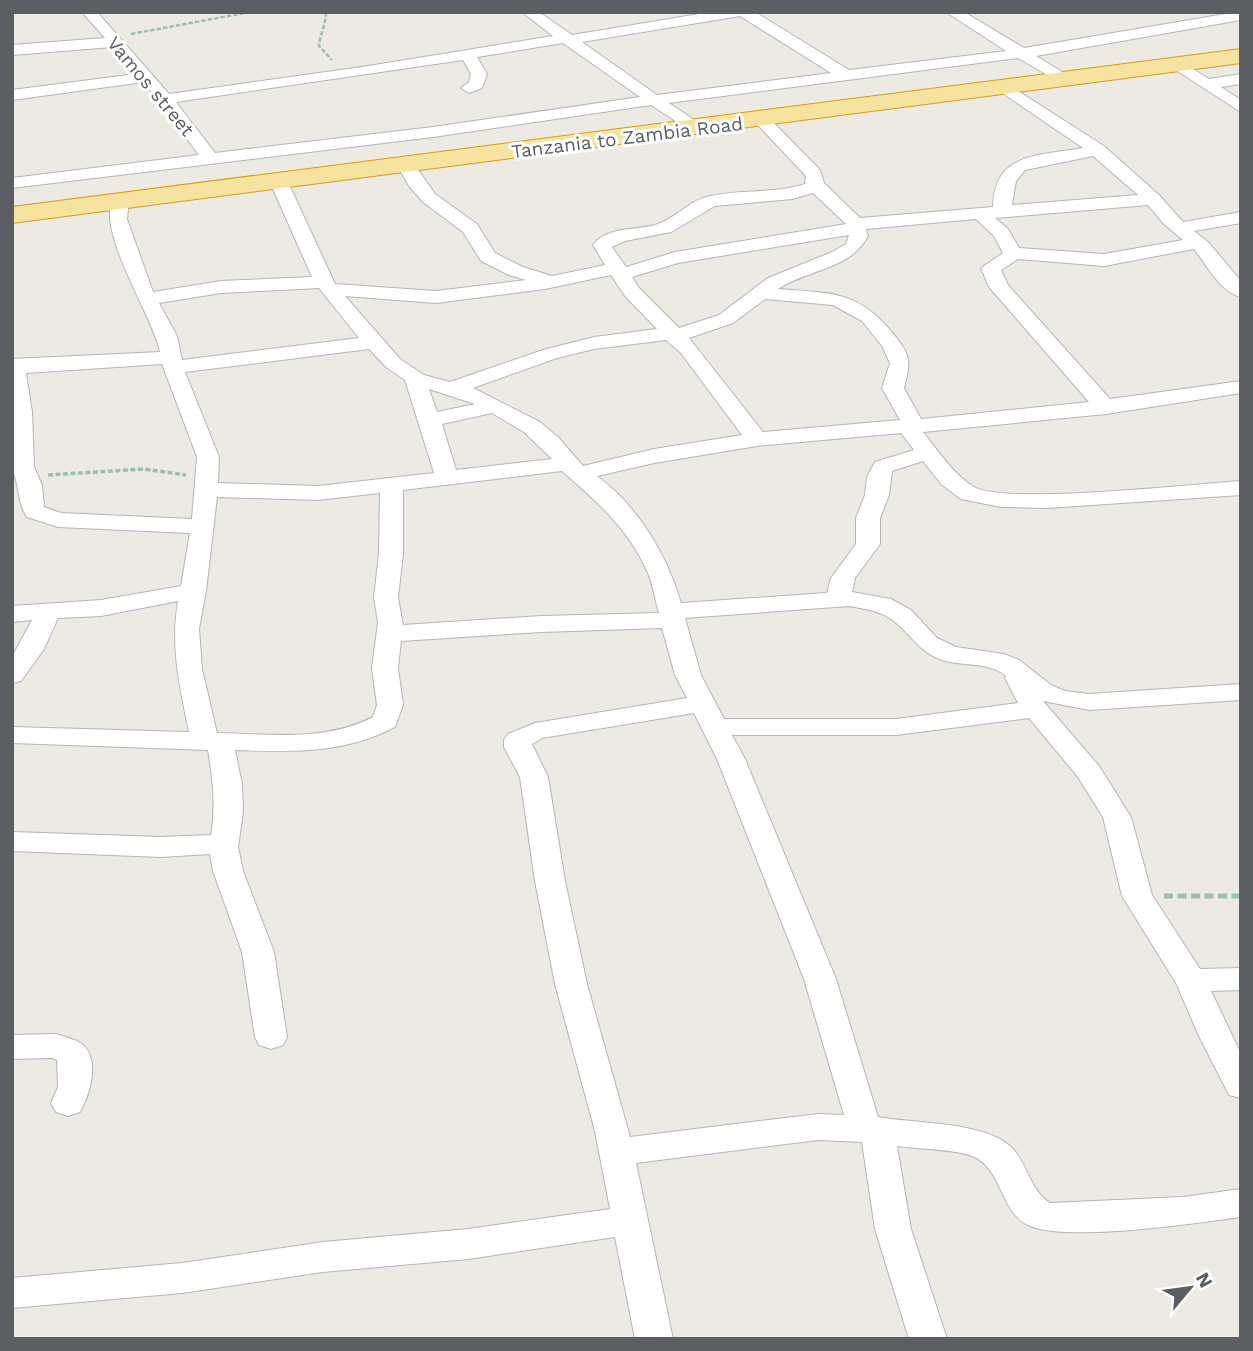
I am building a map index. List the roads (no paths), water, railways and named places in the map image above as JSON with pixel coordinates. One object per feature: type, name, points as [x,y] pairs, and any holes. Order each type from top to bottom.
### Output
[{"type":"highway","name":"Tanzania to Zambia Road","points":[[12,215],[120,200],[202,172],[278,180],[1241,56]]},
{"type":"street","name":"Vamos street","points":[[89,12],[148,77],[164,99],[202,172]]},
{"type":"street","points":[[164,99],[350,73],[739,12]]},
{"type":"street","points":[[747,12],[846,77],[877,104]]},
{"type":"street","points":[[953,12],[1063,79]]},
{"type":"street","points":[[12,200],[654,100],[1024,53],[1241,16]]},
{"type":"street","points":[[1154,18],[1169,27]]},
{"type":"street","points":[[454,43],[523,21],[567,39],[694,128]]},
{"type":"street","points":[[12,50],[115,41]]},
{"type":"street","points":[[467,54],[479,74],[476,85],[469,88]]},
{"type":"street","points":[[1177,64],[1241,107]]},
{"type":"street","points":[[12,95],[148,77]]},
{"type":"street","points":[[1205,83],[1241,79]]},
{"type":"street","points":[[1004,87],[1098,150],[1153,199],[1179,228],[1197,243],[1225,277],[1241,290]]},
{"type":"street","points":[[449,388],[550,354],[594,343],[673,334],[726,319],[759,293],[795,272],[839,256],[853,247],[859,236],[856,226],[814,184],[814,174],[760,119]]},
{"type":"street","points":[[1003,213],[1004,188],[1012,171],[1019,166],[1098,150]]},
{"type":"street","points":[[406,165],[418,186],[429,198],[470,228],[488,257],[516,271],[555,281]]},
{"type":"street","points":[[12,183],[202,172]]},
{"type":"street","points":[[278,180],[327,286],[393,363],[414,377],[475,395],[532,427],[627,519],[660,572],[688,675],[731,759],[820,979],[871,1130],[893,1228],[928,1339]]},
{"type":"street","points":[[757,439],[688,349],[632,292],[602,245],[608,240],[671,225],[700,205],[712,201],[792,194],[806,191],[814,184]]},
{"type":"street","points":[[148,299],[221,287],[327,286],[436,297],[619,271],[675,258],[856,226],[1153,199]]},
{"type":"street","points":[[120,200],[118,219],[148,299],[167,336],[172,363],[208,457],[203,527],[186,629],[189,669],[229,793],[224,844],[228,872],[258,952],[271,1037]]},
{"type":"street","points":[[1179,228],[1240,207]]},
{"type":"street","points":[[982,215],[1001,233],[1013,253]]},
{"type":"street","points":[[1013,253],[1104,260],[1197,243]]},
{"type":"street","points":[[1013,253],[991,268],[999,287],[1106,408]]},
{"type":"street","points":[[759,293],[834,299],[848,303],[869,317],[892,345],[900,363],[893,388],[911,428],[926,453],[949,479],[969,494],[1001,500],[1047,501],[1241,488]]},
{"type":"street","points":[[203,527],[58,520],[24,513],[31,504],[32,485],[20,477],[23,467],[21,412],[13,366],[172,363],[375,342]]},
{"type":"street","points":[[414,377],[447,478]]},
{"type":"street","points":[[207,485],[318,493],[447,478],[573,469],[757,439],[911,428],[1106,408],[1241,387]]},
{"type":"street","points":[[430,420],[495,406]]},
{"type":"street","points":[[838,599],[843,578],[868,544],[868,518],[877,495],[878,477],[883,467],[926,453]]},
{"type":"street","points":[[12,735],[290,743],[342,739],[368,732],[385,721],[390,705],[385,668],[391,622],[386,598],[391,553],[392,485]]},
{"type":"street","points":[[12,614],[101,608],[194,592]]},
{"type":"street","points":[[388,634],[671,616],[838,599],[882,604],[901,615],[928,643],[950,653],[995,660],[1014,670],[1042,691],[1060,698],[1089,702],[1241,692]]},
{"type":"street","points":[[12,675],[31,649],[49,611]]},
{"type":"street","points":[[1014,670],[1035,709],[1089,772],[1117,817],[1139,899],[1191,981],[1241,1086]]},
{"type":"street","points":[[654,1339],[616,1152],[569,972],[550,881],[534,777],[518,747],[519,740],[535,731],[707,715],[897,727],[1035,709]]},
{"type":"street","points":[[12,841],[161,847],[224,844]]},
{"type":"street","points":[[1191,981],[1241,979]]},
{"type":"street","points":[[12,1047],[56,1046],[73,1054],[75,1087],[68,1103]]},
{"type":"street","points":[[616,1152],[818,1127],[871,1130],[984,1146],[1001,1158],[1028,1207],[1040,1215],[1056,1219],[1183,1211],[1241,1203]]},
{"type":"street","points":[[12,1293],[182,1278],[323,1257],[468,1244],[631,1220]]}]
